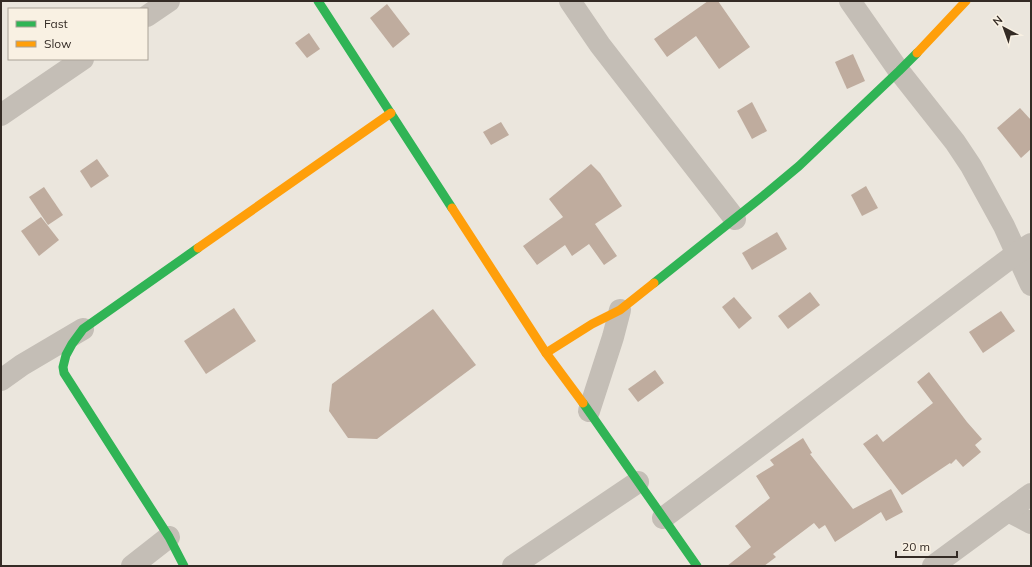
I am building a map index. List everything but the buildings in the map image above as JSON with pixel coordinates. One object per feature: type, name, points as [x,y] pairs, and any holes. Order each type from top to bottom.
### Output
[{"type":"street","points":[[148,15],[169,1]]},
{"type":"street","points":[[318,1],[546,353],[589,411],[697,566]]},
{"type":"street","points":[[570,1],[600,45],[735,219]]},
{"type":"street","points":[[850,1],[899,71],[955,142],[971,166],[992,204],[1024,249],[1031,284]]},
{"type":"street","points":[[546,353],[592,324],[620,310],[799,166],[899,71],[966,1]]},
{"type":"street","points":[[1,115],[82,60]]},
{"type":"street","points":[[1,380],[22,365],[83,329],[391,113]]},
{"type":"street","points":[[664,518],[1024,249]]},
{"type":"street","points":[[589,411],[613,337],[620,310]]},
{"type":"street","points":[[83,329],[67,351],[63,366],[64,373],[169,537],[184,566]]},
{"type":"street","points":[[22,365],[49,367],[64,373]]},
{"type":"street","points":[[513,566],[638,482]]},
{"type":"street","points":[[933,566],[1031,494]]},
{"type":"street","points":[[1008,511],[1031,523]]},
{"type":"street","points":[[132,566],[169,537]]},
{"type":"traffic: fast","points":[[318,1],[452,208]]},
{"type":"traffic: fast","points":[[654,283],[799,166],[917,53]]},
{"type":"traffic: fast","points":[[184,566],[169,537],[64,373],[63,367],[66,355],[83,329],[198,248]]},
{"type":"traffic: fast","points":[[583,403],[697,566]]},
{"type":"traffic: slow","points":[[917,53],[966,1]]},
{"type":"traffic: slow","points":[[198,248],[391,113]]},
{"type":"traffic: slow","points":[[452,208],[546,353],[583,403]]},
{"type":"traffic: slow","points":[[546,353],[592,324],[620,310],[654,283]]}]
